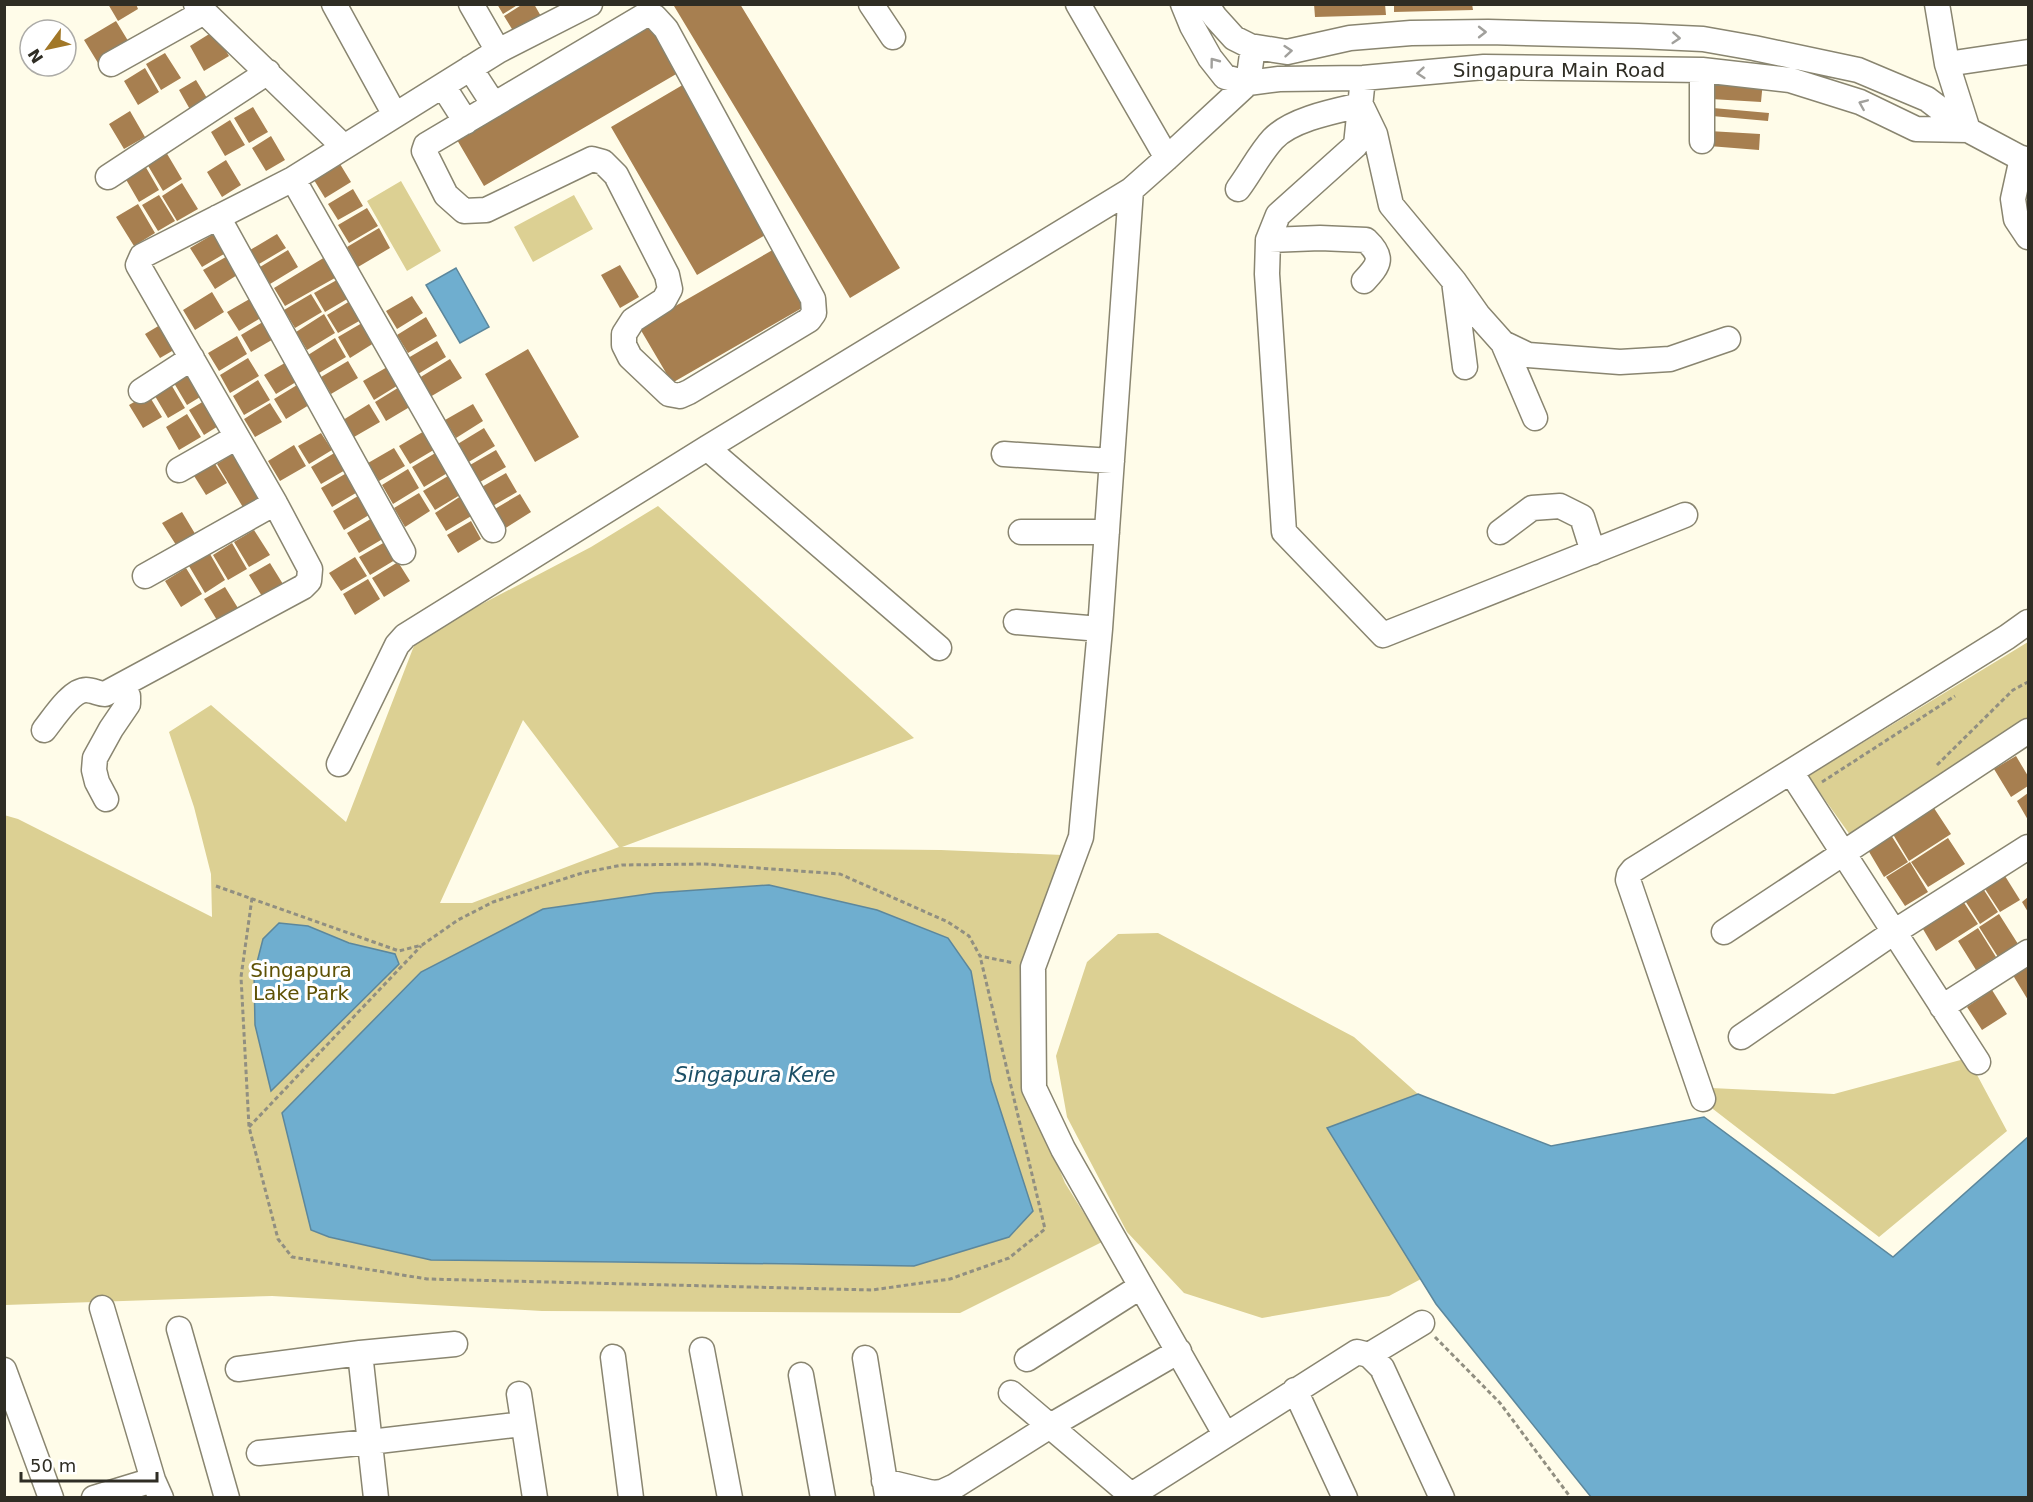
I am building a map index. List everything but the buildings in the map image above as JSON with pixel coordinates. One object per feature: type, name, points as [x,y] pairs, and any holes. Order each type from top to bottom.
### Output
[{"type":"street","points":[[334,4],[395,115]]},
{"type":"street","points":[[471,4],[498,51]]},
{"type":"street","points":[[44,730],[70,699],[80,691],[87,690],[105,694],[303,587],[309,581],[310,569],[275,503],[138,265],[142,256],[293,179],[498,51],[590,4]]},
{"type":"street","points":[[871,4],[893,37]]},
{"type":"street","points":[[1078,4],[1167,158]]},
{"type":"street","name":"Singapura Main Road","points":[[1182,4],[1217,68],[1225,76],[1248,83],[1279,79],[1364,78],[1484,67],[1702,70],[1790,80],[1860,102],[1916,129],[1968,130]]},
{"type":"street","name":"Singapura Main Road","points":[[1206,4],[1234,38],[1253,47],[1287,52],[1350,38],[1411,33],[1558,34],[1703,39],[1858,70],[1927,99],[1968,130],[2025,160]]},
{"type":"street","points":[[1937,4],[1947,64],[1968,130]]},
{"type":"street","points":[[111,64],[200,8],[344,147]]},
{"type":"street","points":[[647,14],[656,16],[666,29],[813,299],[814,313],[809,320],[712,379],[680,396],[669,394],[630,357],[624,345],[624,334],[633,320],[664,300],[670,289],[667,275],[616,175],[603,162],[591,159],[486,210],[464,211],[446,195],[424,151],[426,145],[494,105],[637,19],[647,14]]},
{"type":"street","points":[[339,764],[401,640],[707,448],[1131,189],[1248,83],[1253,47]]},
{"type":"street","points":[[1947,64],[2028,52]]},
{"type":"street","points":[[470,68],[494,105]]},
{"type":"street","points":[[1702,70],[1702,141]]},
{"type":"street","points":[[108,177],[268,72]]},
{"type":"street","points":[[1364,78],[1356,145],[1278,215],[1268,240],[1267,274],[1284,532],[1383,634],[1685,515]]},
{"type":"street","points":[[443,86],[466,122]]},
{"type":"street","points":[[1238,189],[1274,137],[1318,115],[1361,105]]},
{"type":"street","points":[[1361,105],[1375,134],[1391,205],[1503,343],[1535,418]]},
{"type":"street","points":[[2025,160],[2013,199],[2016,219],[2028,237]]},
{"type":"street","points":[[293,179],[493,530]]},
{"type":"street","points":[[1131,189],[1100,629],[1081,837],[1033,967],[1034,1088],[1063,1149],[1225,1434]]},
{"type":"street","points":[[218,217],[403,552]]},
{"type":"street","points":[[1268,240],[1320,238],[1366,240],[1376,250],[1379,258],[1376,269],[1364,281]]},
{"type":"street","points":[[1454,281],[1465,366]]},
{"type":"street","points":[[1503,343],[1528,355],[1620,362],[1670,359],[1728,339]]},
{"type":"street","points":[[141,391],[192,358]]},
{"type":"street","points":[[179,470],[237,437]]},
{"type":"street","points":[[707,448],[939,648]]},
{"type":"street","points":[[1004,454],[1112,461]]},
{"type":"street","points":[[145,576],[275,503]]},
{"type":"street","points":[[1500,532],[1532,508],[1560,506],[1582,517],[1593,552]]},
{"type":"street","points":[[1021,532],[1107,531]]},
{"type":"street","points":[[1703,1099],[1628,880],[1629,875],[2007,637],[2028,621]]},
{"type":"street","points":[[1016,622],[1100,629]]},
{"type":"street","points":[[106,799],[97,782],[94,770],[95,758],[128,704],[131,680]]},
{"type":"street","points":[[1724,932],[2028,730]]},
{"type":"street","points":[[1791,772],[1978,1062]]},
{"type":"street","points":[[1741,1037],[1894,932],[2028,847]]},
{"type":"street","points":[[1942,1007],[2028,952]]},
{"type":"street","points":[[1027,1359],[1140,1287]]},
{"type":"street","points":[[94,1497],[157,1489],[102,1308]]},
{"type":"street","points":[[1369,1355],[1422,1323]]},
{"type":"street","points":[[179,1329],[227,1497]]},
{"type":"street","points":[[238,1369],[360,1353],[455,1344]]},
{"type":"street","points":[[702,1350],[730,1497]]},
{"type":"street","points":[[865,1358],[886,1489],[933,1493],[942,1492],[1050,1426],[1179,1352]]},
{"type":"street","points":[[1011,1393],[1129,1496],[1357,1352],[1369,1355],[1382,1368],[1442,1497]]},
{"type":"street","points":[[360,1353],[376,1497]]},
{"type":"street","points":[[613,1357],[632,1497]]},
{"type":"street","points":[[4,1370],[51,1497]]},
{"type":"street","points":[[801,1375],[823,1497]]},
{"type":"street","points":[[1295,1390],[1345,1497]]},
{"type":"street","points":[[519,1394],[535,1497]]},
{"type":"street","points":[[259,1453],[370,1443],[523,1424]]},
{"type":"path","points":[[1936,765],[2013,690],[2028,682]]},
{"type":"path","points":[[1820,783],[1959,694]]},
{"type":"path","points":[[249,1127],[422,945],[458,920],[493,902],[582,873],[622,865],[704,864],[840,874],[948,921],[969,936],[980,956],[1045,1229],[1009,1258],[950,1280],[872,1290],[427,1279],[292,1257],[278,1239],[249,1127],[241,977],[252,898]]},
{"type":"path","points":[[216,886],[399,951],[422,945]]},
{"type":"path","points":[[980,956],[1033,967]]},
{"type":"path","points":[[1422,1323],[1500,1403],[1571,1497]]},
{"type":"green space","points":[[401,181],[441,251],[407,271],[367,201]]},
{"type":"green space","points":[[574,195],[593,229],[533,262],[514,227]]},
{"type":"green space","name":"Singapura Lake Park","points":[[658,506],[914,738],[622,847],[941,850],[1063,855],[1021,989],[1026,1087],[1065,1183],[1102,1242],[960,1313],[542,1311],[272,1296],[5,1305],[4,815],[18,819],[212,917],[211,874],[194,807],[169,732],[211,705],[346,822],[417,638],[591,547]],"holes":[[[523,720],[619,847],[472,903],[440,903]],[[769,885],[877,910],[948,938],[971,971],[991,1081],[1009,1237],[914,1266],[431,1260],[329,1237],[311,1230],[421,972],[543,909],[655,893]]]},
{"type":"green space","points":[[2028,642],[2028,720],[1853,839],[1808,776]]},
{"type":"green space","points":[[1158,933],[1354,1037],[1418,1094],[1328,1128],[1421,1279],[1389,1296],[1262,1318],[1184,1293],[1127,1232],[1067,1117],[1056,1056],[1087,962],[1118,934]]},
{"type":"green space","points":[[1968,1058],[2007,1131],[1879,1237],[1713,1109],[1711,1088],[1834,1094]]},
{"type":"water","points":[[456,268],[489,327],[460,343],[426,285]]},
{"type":"water","name":"Singapura Kere","points":[[769,885],[877,910],[948,938],[971,971],[991,1081],[1033,1211],[1009,1237],[914,1266],[431,1260],[329,1237],[311,1230],[282,1113],[421,972],[543,909],[655,893]]},
{"type":"water","points":[[279,923],[308,926],[349,943],[395,954],[399,964],[271,1091],[255,1025],[254,974],[263,939]]},
{"type":"water","points":[[1418,1094],[1551,1146],[1704,1117],[1893,1257],[2028,1137],[2028,1497],[1591,1497],[1436,1304],[1327,1128]]}]
